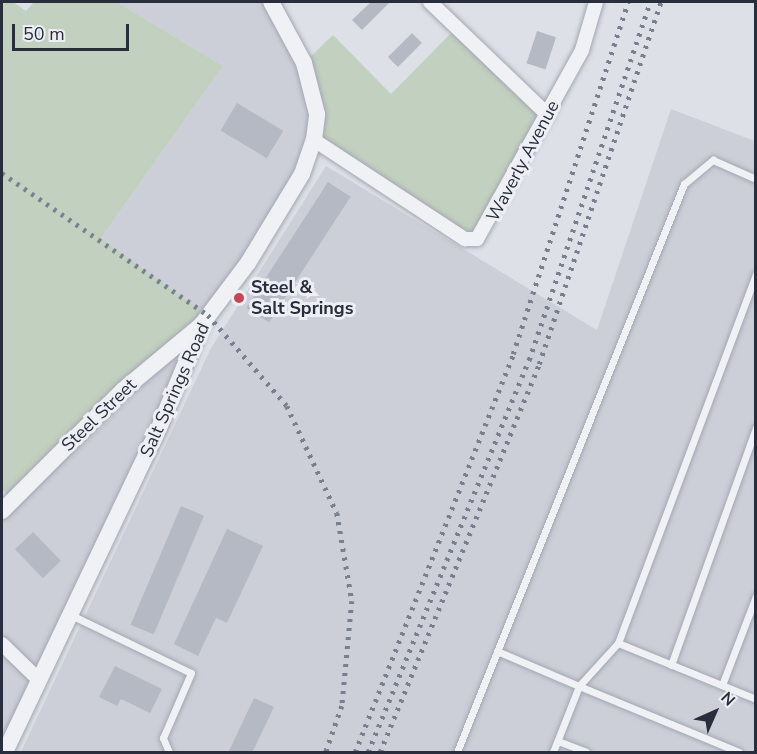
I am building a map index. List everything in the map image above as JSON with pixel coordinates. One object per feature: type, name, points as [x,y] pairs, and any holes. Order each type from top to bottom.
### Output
[{"type":"street","name":"Salt Springs Road","points":[[5,753],[202,324],[248,263],[302,174],[315,140],[317,114],[307,72],[271,2]]},
{"type":"street","points":[[430,2],[548,115]]},
{"type":"street","name":"Waverly Avenue","points":[[315,140],[471,240],[490,223],[548,115],[582,50],[596,2]]},
{"type":"street","name":"Steel Street","points":[[2,511],[122,392],[202,324]]},
{"type":"street","points":[[2,644],[39,680]]},
{"type":"lane","points":[[457,753],[684,184],[713,160],[756,179]]},
{"type":"lane","points":[[553,753],[579,686],[618,643],[756,273]]},
{"type":"lane","points":[[671,665],[756,428]]},
{"type":"lane","points":[[722,685],[756,596]]},
{"type":"lane","points":[[70,615],[191,673],[163,738],[169,753]]},
{"type":"lane","points":[[618,643],[756,699]]},
{"type":"lane","points":[[497,651],[739,753]]},
{"type":"lane","points":[[558,741],[586,753]]},
{"type":"shaded area","points":[[117,2],[271,2],[304,63],[314,140],[208,315],[101,238],[223,66]]},
{"type":"shaded area","points":[[671,109],[755,141],[755,752],[21,752],[210,350],[326,166],[597,330]]},
{"type":"shaded area","points":[[202,324],[2,752],[2,511]]},
{"type":"green space","points":[[2,2],[13,2],[26,11],[34,2],[117,2],[223,66],[101,238],[208,315],[13,500],[2,489]]},
{"type":"green space","points":[[456,28],[548,115],[477,239],[314,140],[304,63],[333,35],[391,94]]},
{"type":"building","points":[[371,2],[390,2],[362,30],[352,20]]},
{"type":"building","points":[[537,31],[556,37],[546,70],[526,63]]},
{"type":"building","points":[[412,33],[422,43],[398,67],[388,57]]},
{"type":"building","points":[[237,103],[283,131],[267,158],[221,130]]},
{"type":"building","points":[[328,182],[351,197],[269,323],[246,308]]},
{"type":"building","points":[[181,506],[204,516],[154,635],[131,625]]},
{"type":"building","points":[[227,529],[263,546],[227,623],[216,618],[198,656],[174,644]]},
{"type":"building","points":[[33,532],[61,561],[43,578],[15,549]]},
{"type":"building","points":[[115,666],[162,689],[150,713],[121,699],[117,706],[99,697]]},
{"type":"building","points":[[254,698],[274,707],[252,753],[228,753]]},
{"type":"railway","points":[[355,752],[513,354],[628,2]]},
{"type":"railway","points":[[368,752],[529,360],[650,2]]},
{"type":"railway","points":[[380,752],[539,364],[661,2]]},
{"type":"railway","points":[[2,173],[208,315],[287,406],[337,513],[352,601],[342,706],[326,752]]},
{"type":"place","name":"Steel & Salt Springs","points":[[239,298]]}]
